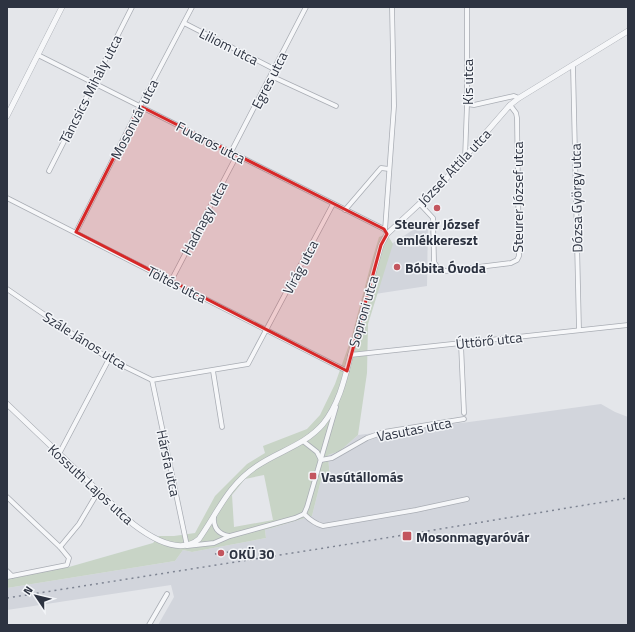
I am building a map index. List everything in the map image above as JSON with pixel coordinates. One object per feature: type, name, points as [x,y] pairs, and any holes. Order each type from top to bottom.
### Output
[{"type":"street","points":[[7,116],[62,7]]},
{"type":"street","name":"Táncsics Mihály utca","points":[[49,171],[132,7]]},
{"type":"street","name":"Mosonvár utca","points":[[76,232],[192,7]]},
{"type":"street","name":"Egres utca","points":[[231,152],[306,7]]},
{"type":"street","name":"Soproni utca","points":[[187,546],[193,544],[199,539],[230,489],[257,466],[303,441],[318,429],[336,404],[386,232],[394,106],[392,7]]},
{"type":"street","name":"Kis utca","points":[[465,158],[467,104],[467,7]]},
{"type":"street","name":"Liliom utca","points":[[184,23],[274,69]]},
{"type":"street","name":"József Attila utca","points":[[386,232],[420,204],[444,181],[510,105],[628,31]]},
{"type":"street","name":"Fuvaros utca","points":[[38,55],[386,232]]},
{"type":"street","name":"Dózsa György utca","points":[[573,66],[579,330]]},
{"type":"street","name":"Liliom utca","points":[[271,76],[336,106]]},
{"type":"street","name":"József Attila utca","points":[[467,104],[474,105],[514,96],[519,98]]},
{"type":"street","name":"Steurer József utca","points":[[420,204],[433,218],[434,262],[438,268],[446,271],[511,263],[517,260],[519,256],[517,118],[516,113],[510,105]]},
{"type":"street","name":"Hadnagy utca","points":[[171,281],[237,155]]},
{"type":"street","points":[[345,210],[381,168],[389,169]]},
{"type":"street","name":"Töltés utca","points":[[7,198],[346,371]]},
{"type":"street","name":"Virág utca","points":[[266,331],[333,204]]},
{"type":"street","name":"Szále János utca","points":[[7,289],[109,359],[152,380]]},
{"type":"street","name":"Úttörő utca","points":[[350,355],[628,325]]},
{"type":"street","points":[[152,380],[214,371],[248,364],[266,331]]},
{"type":"street","name":"Vasutas utca","points":[[461,344],[464,413]]},
{"type":"street","points":[[59,454],[109,359]]},
{"type":"street","points":[[214,371],[222,427]]},
{"type":"street","name":"Hársfa utca","points":[[152,380],[187,546]]},
{"type":"street","name":"Kossuth Lajos utca","points":[[7,404],[133,524],[158,540],[173,545],[187,546]]},
{"type":"street","points":[[187,546],[214,543],[230,536],[295,518],[304,514],[321,460],[336,404]]},
{"type":"street","name":"Vasutas utca","points":[[321,460],[332,458],[367,438],[384,432],[464,419]]},
{"type":"street","points":[[303,441],[317,452],[321,460]]},
{"type":"street","points":[[60,547],[79,524],[98,492]]},
{"type":"street","points":[[7,497],[60,547],[69,558],[67,565],[10,576],[7,571]]},
{"type":"street","points":[[304,514],[308,519],[323,526],[416,510],[467,499]]},
{"type":"street","points":[[214,515],[214,524],[217,529],[222,534],[230,536]]},
{"type":"street","points":[[149,625],[167,594]]},
{"type":"highlighted area","points":[[140,106],[384,229],[387,234],[381,245],[347,371],[76,232]]},
{"type":"shaded area","points":[[428,220],[427,286],[375,294],[387,247]]},
{"type":"shaded area","points":[[601,404],[628,417],[628,625],[158,625],[174,597],[171,585],[7,610],[7,588],[175,561],[183,550],[192,552],[266,538],[265,530],[312,516],[321,480],[330,478],[328,455],[340,451],[358,435]]},
{"type":"green space","points":[[387,234],[393,244],[368,324],[367,373],[358,435],[340,451],[328,455],[330,479],[321,480],[312,516],[265,530],[266,538],[192,552],[183,550],[175,561],[7,588],[7,578],[69,567],[153,543],[159,536],[174,536],[195,533],[215,496],[247,464],[265,453],[263,446],[307,429],[320,415],[335,384],[351,339],[379,237]],"holes":[[[264,475],[273,520],[234,527],[232,495],[245,479]]]},
{"type":"railway","points":[[7,598],[628,498]]},
{"type":"railway","points":[[215,554],[228,552]]},
{"type":"place","name":"Steurer József emlékkereszt","points":[[437,208]]},
{"type":"place","name":"Bóbita Óvoda","points":[[397,267]]},
{"type":"place","name":"Vasútállomás","points":[[313,476]]},
{"type":"place","name":"Mosonmagyaróvár","points":[[407,536]]},
{"type":"place","name":"OKÜ 30","points":[[221,553]]}]
